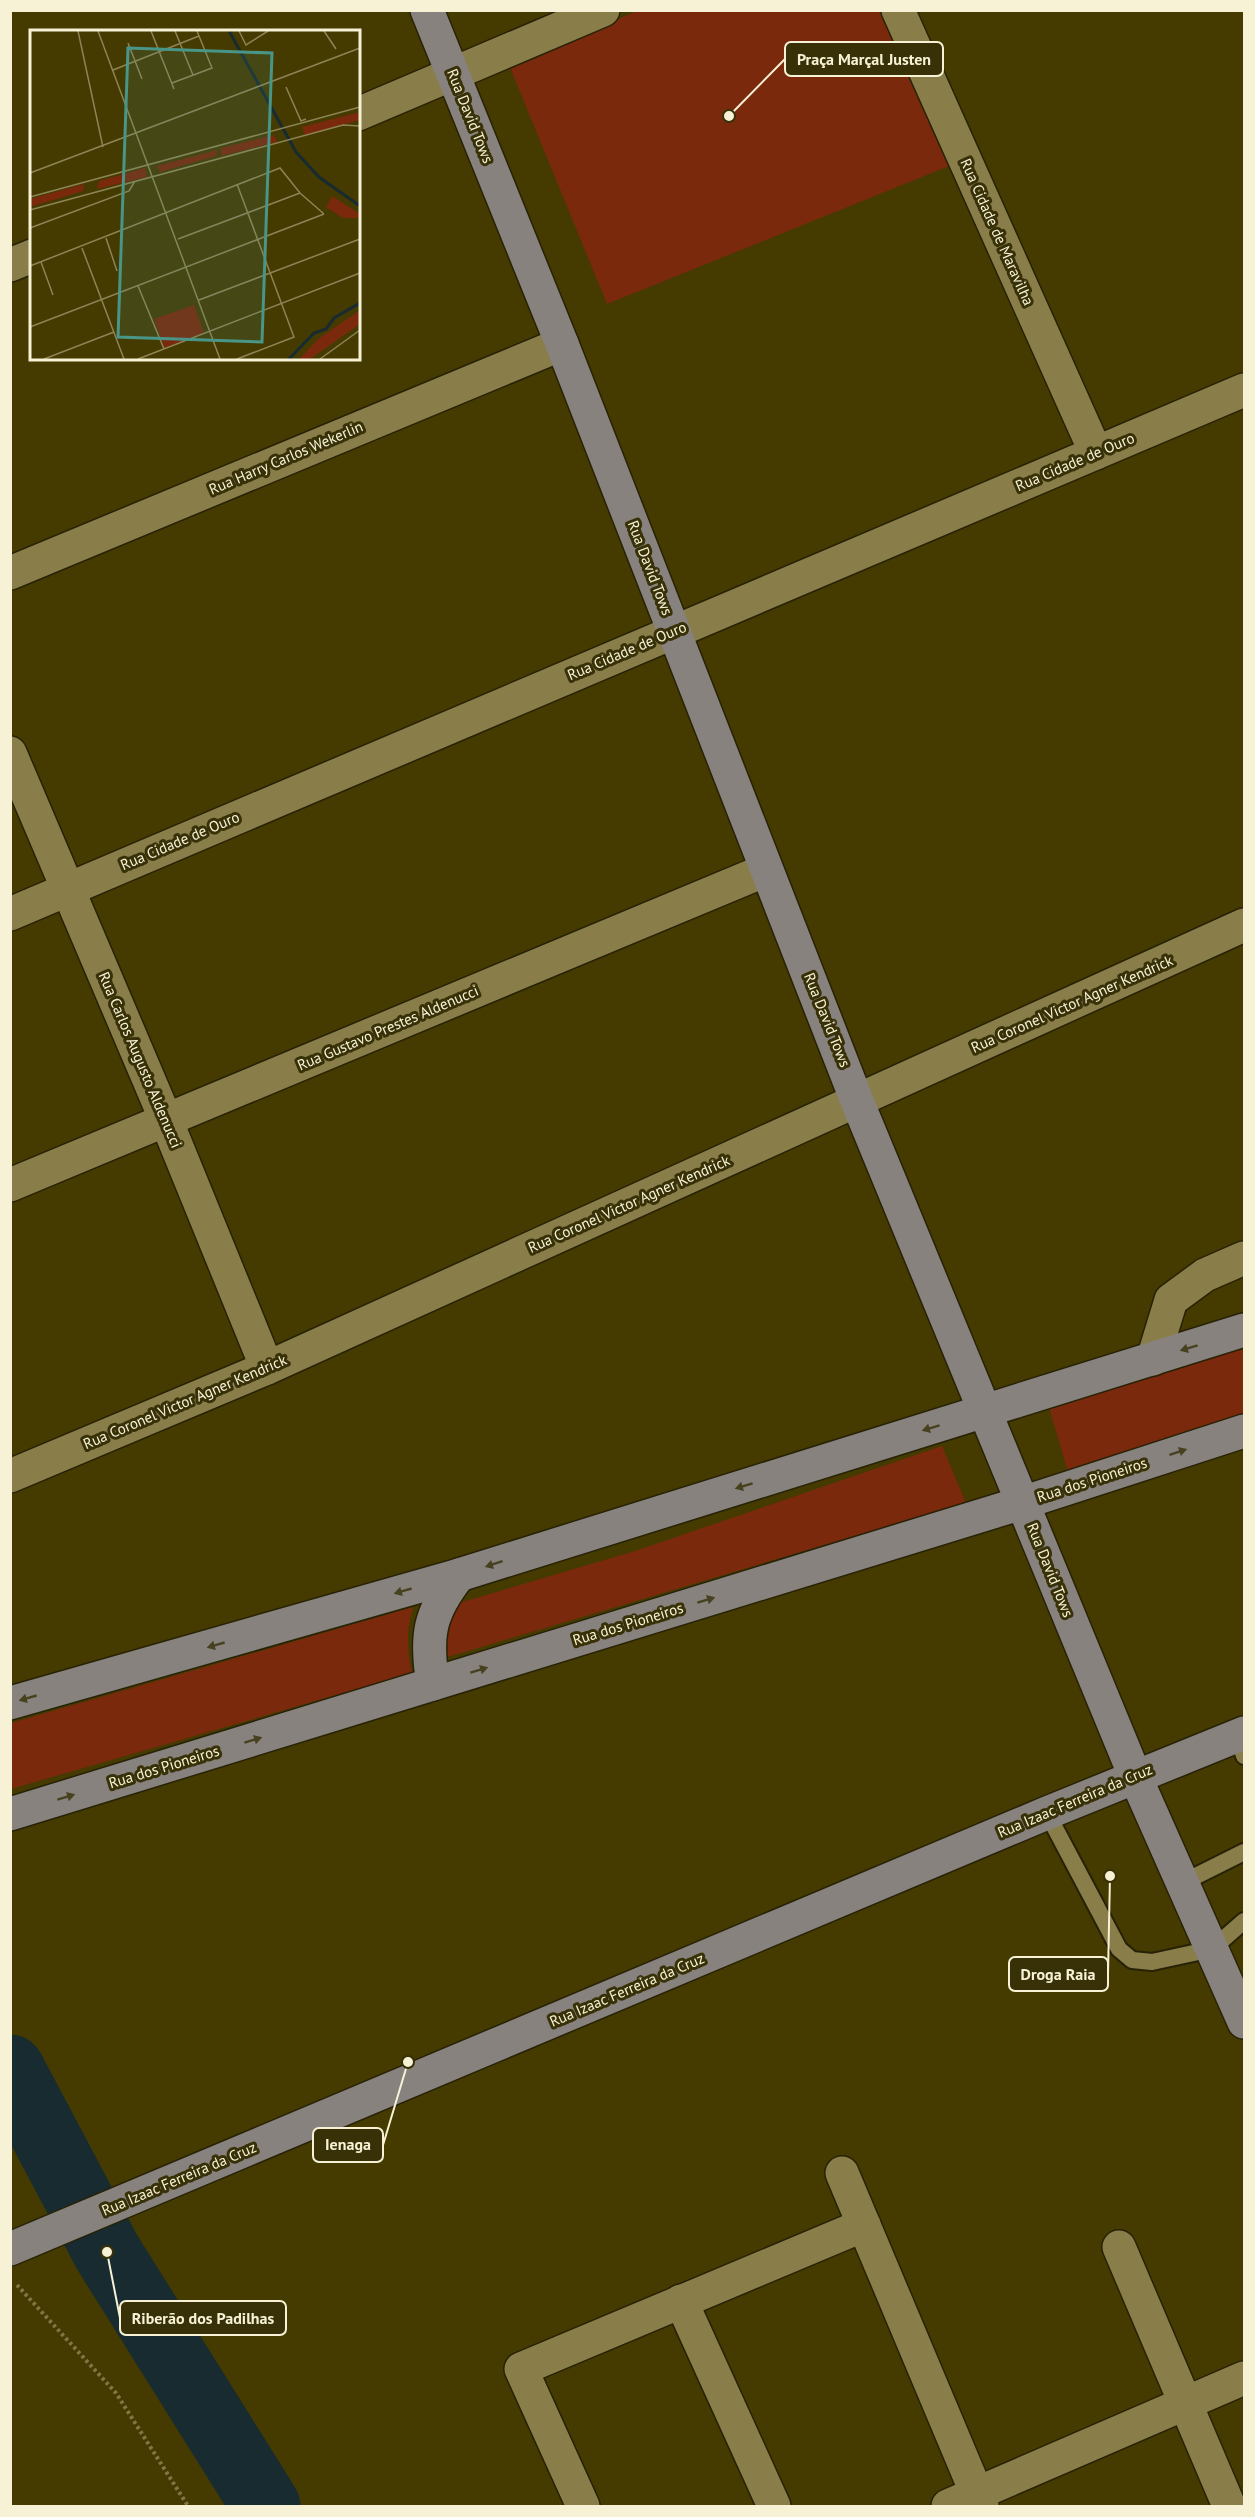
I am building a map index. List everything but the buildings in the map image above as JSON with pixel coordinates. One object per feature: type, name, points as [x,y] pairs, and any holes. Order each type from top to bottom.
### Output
[{"type":"main road","name":"Rua David Tows","points":[[427,10],[562,344],[765,870],[844,1061],[857,1101],[1135,1776],[1245,2022]]},
{"type":"main road","points":[[10,1703],[459,1575],[1245,1330]]},
{"type":"main road","name":"Rua dos Pioneiros","points":[[10,1814],[1022,1503],[1245,1431]]},
{"type":"main road","points":[[433,1684],[427,1650],[431,1623],[442,1597],[459,1575]]},
{"type":"main road","name":"Rua Izaac Ferreira da Cruz","points":[[24,2243],[1135,1776],[1242,1741]]},
{"type":"street","points":[[360,113],[603,10]]},
{"type":"street","name":"Rua Cidade de Maravilha","points":[[898,10],[1096,453]]},
{"type":"street","points":[[10,265],[30,257]]},
{"type":"street","name":"Rua Harry Carlos Wekerlin","points":[[10,573],[562,344]]},
{"type":"street","name":"Rua Cidade de Ouro","points":[[10,914],[674,630],[1245,390]]},
{"type":"street","name":"Rua Carlos Augusto Aldenucci","points":[[10,753],[166,1120],[267,1368]]},
{"type":"street","name":"Rua Gustavo Prestes Aldenucci","points":[[10,1185],[765,870]]},
{"type":"street","name":"Rua Coronel Victor Agner Kendrick","points":[[10,1476],[267,1368],[1245,925]]},
{"type":"street","points":[[1153,1359],[1171,1300],[1205,1275],[1245,1258]]},
{"type":"street","points":[[842,2173],[969,2502],[1245,2378]]},
{"type":"street","points":[[583,2506],[521,2369],[864,2225]]},
{"type":"street","points":[[1119,2247],[1229,2506]]},
{"type":"street","points":[[681,2301],[774,2506]]},
{"type":"lane","points":[[1047,1813],[1119,1949],[1132,1960],[1152,1962],[1212,1949],[1245,1921]]},
{"type":"lane","points":[[1182,1883],[1245,1852]]},
{"type":"path","points":[[10,2278],[116,2393],[188,2506]]},
{"type":"shaded area","points":[[637,11],[886,11],[949,166],[607,304],[509,65]]},
{"type":"shaded area","points":[[1244,1346],[1244,1420],[1069,1476],[1048,1404]]},
{"type":"shaded area","points":[[942,1446],[966,1503],[444,1658],[441,1637],[459,1603],[635,1551]]},
{"type":"shaded area","points":[[413,1607],[408,1640],[412,1673],[11,1789],[11,1723]]},
{"type":"waterway","points":[[10,2069],[107,2252],[266,2506]]},
{"type":"place","name":"Praça Marçal Justen","points":[[729,116]]},
{"type":"place","name":"Droga Raia","points":[[1110,1876]]},
{"type":"place","name":"Ienaga","points":[[408,2062]]},
{"type":"place","name":"Riberão dos Padilhas","points":[[107,2252]]}]
